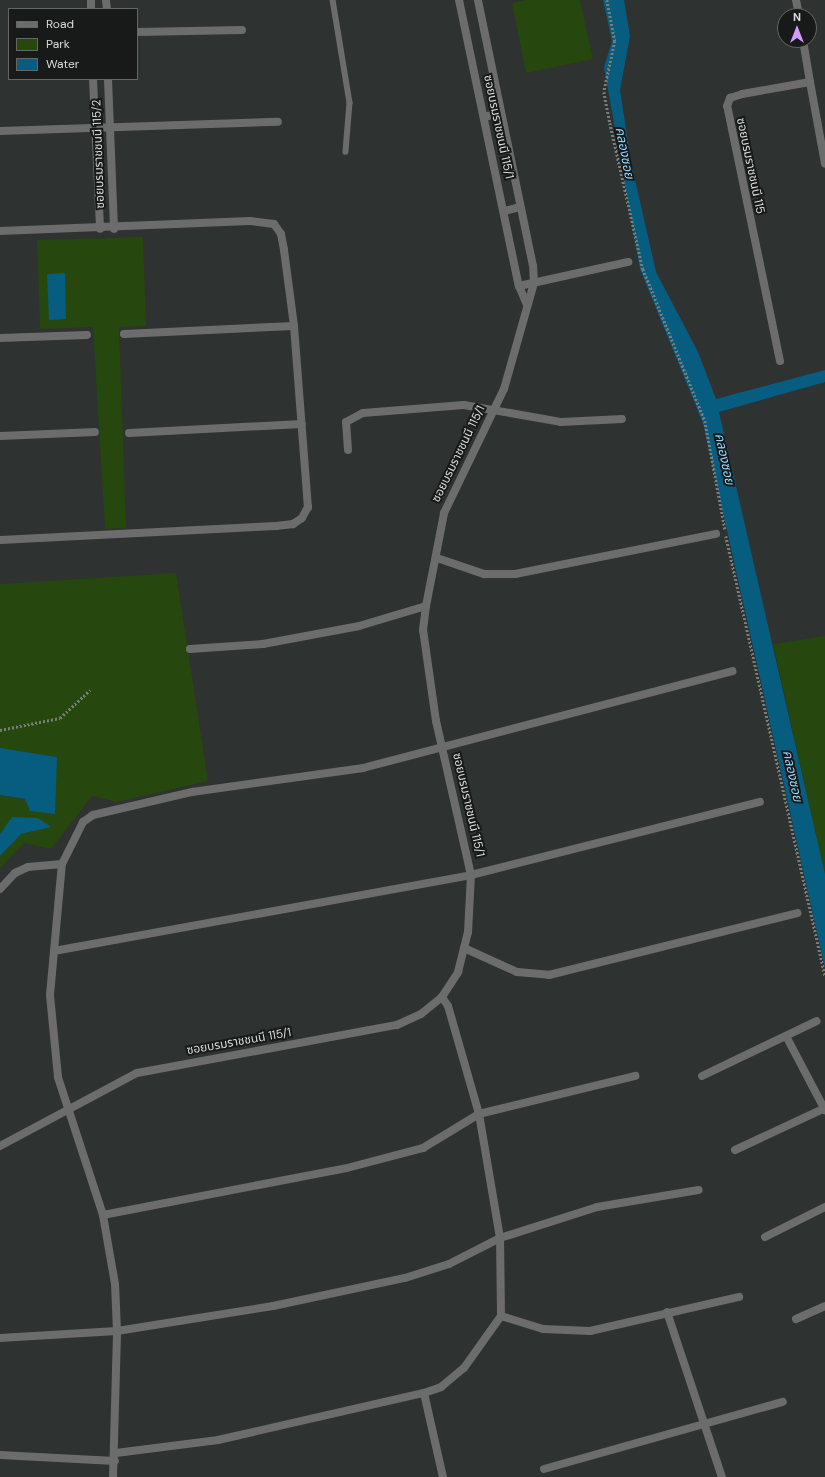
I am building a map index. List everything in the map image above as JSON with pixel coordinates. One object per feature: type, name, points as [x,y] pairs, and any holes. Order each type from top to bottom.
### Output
[{"type":"street","name":"ซอยบรมราชชนนี 115/1","points":[[459,0],[519,286],[527,305]]},
{"type":"street","name":"ซอยบรมราชชนนี 115/1","points":[[0,1146],[67,1112],[138,1073],[396,1025],[421,1014],[442,997],[458,972],[464,948],[471,875],[441,746],[423,630],[426,606],[444,513],[504,389],[534,283],[478,0]]},
{"type":"street","points":[[138,32],[242,30]]},
{"type":"street","points":[[804,48],[825,164]]},
{"type":"street","name":"ซอยบรมราชชนนี 115/2","points":[[93,80],[100,228]]},
{"type":"street","name":"ซอยบรมราชชนนี 115/2","points":[[108,80],[114,229]]},
{"type":"street","name":"ซอยบรมราชชนนี 115","points":[[780,361],[727,106],[730,98],[742,94],[810,82]]},
{"type":"street","points":[[484,117],[500,113]]},
{"type":"street","points":[[0,131],[278,122]]},
{"type":"street","points":[[504,211],[520,207]]},
{"type":"street","points":[[0,231],[100,228],[114,229],[250,222],[274,224],[281,234],[294,326],[308,507],[302,518],[294,524],[0,540]]},
{"type":"street","points":[[519,286],[628,262]]},
{"type":"street","points":[[124,334],[294,326]]},
{"type":"street","points":[[0,338],[87,335]]},
{"type":"street","points":[[348,450],[346,422],[363,413],[464,405],[561,422],[622,419]]},
{"type":"street","points":[[128,433],[302,424]]},
{"type":"street","points":[[0,436],[95,432]]},
{"type":"street","points":[[436,558],[484,574],[516,574],[716,534]]},
{"type":"street","points":[[190,649],[263,644],[307,636],[359,626],[426,606]]},
{"type":"street","points":[[113,1477],[115,1457],[117,1331],[115,1284],[103,1215],[67,1112],[58,1077],[52,1010],[54,951],[62,864],[83,822],[93,815],[192,792],[363,768],[441,746],[732,671]]},
{"type":"street","points":[[54,951],[471,875],[760,802]]},
{"type":"street","points":[[0,889],[15,873],[28,867],[62,864]]},
{"type":"street","points":[[464,948],[517,972],[549,975],[797,913]]},
{"type":"street","points":[[0,1455],[115,1457],[218,1440],[424,1393],[441,1387],[464,1368],[501,1316],[500,1238],[479,1114],[448,1006],[442,997]]},
{"type":"street","points":[[702,1076],[817,1021]]},
{"type":"street","points":[[734,1150],[825,1109],[786,1036]]},
{"type":"street","points":[[103,1215],[347,1168],[423,1148],[479,1114],[635,1076]]},
{"type":"street","points":[[0,1338],[117,1331],[273,1306],[406,1278],[449,1264],[500,1238],[597,1207],[699,1190]]},
{"type":"street","points":[[764,1237],[825,1207]]},
{"type":"street","points":[[501,1316],[543,1329],[590,1331],[667,1312],[738,1297]]},
{"type":"street","points":[[796,1319],[825,1306]]},
{"type":"street","points":[[667,1312],[706,1424],[722,1477]]},
{"type":"street","points":[[424,1393],[443,1477]]},
{"type":"street","points":[[544,1469],[784,1402]]},
{"type":"lane","points":[[334,0],[350,103],[346,152]]},
{"type":"path","points":[[607,0],[615,41],[604,92],[612,131],[643,269],[705,421],[735,584],[825,976]]},
{"type":"path","points":[[0,730],[60,718],[90,690]]},
{"type":"green space","points":[[526,0],[580,0],[593,59],[526,73],[512,3]]},
{"type":"green space","points":[[143,237],[146,326],[119,327],[126,528],[105,529],[93,327],[40,329],[37,240]]},
{"type":"green space","points":[[176,573],[208,781],[117,802],[92,796],[51,849],[24,843],[0,868],[0,856],[21,834],[51,827],[3,831],[0,834],[0,795],[25,799],[57,757],[0,748],[0,584]]},
{"type":"green space","points":[[825,636],[825,874],[773,644]]},
{"type":"water","name":"คลองซอย","points":[[603,0],[624,0],[630,36],[620,90],[631,162],[656,272],[698,352],[716,399],[825,370],[825,382],[719,412],[825,874],[825,968],[703,423],[640,269],[604,67],[612,41]]},
{"type":"water","points":[[65,273],[66,319],[49,320],[47,274]]},
{"type":"water","points":[[0,748],[57,757],[55,814],[30,811],[25,799],[0,795]]},
{"type":"water","points":[[12,817],[38,818],[51,827],[21,834],[0,856],[0,834]]}]
